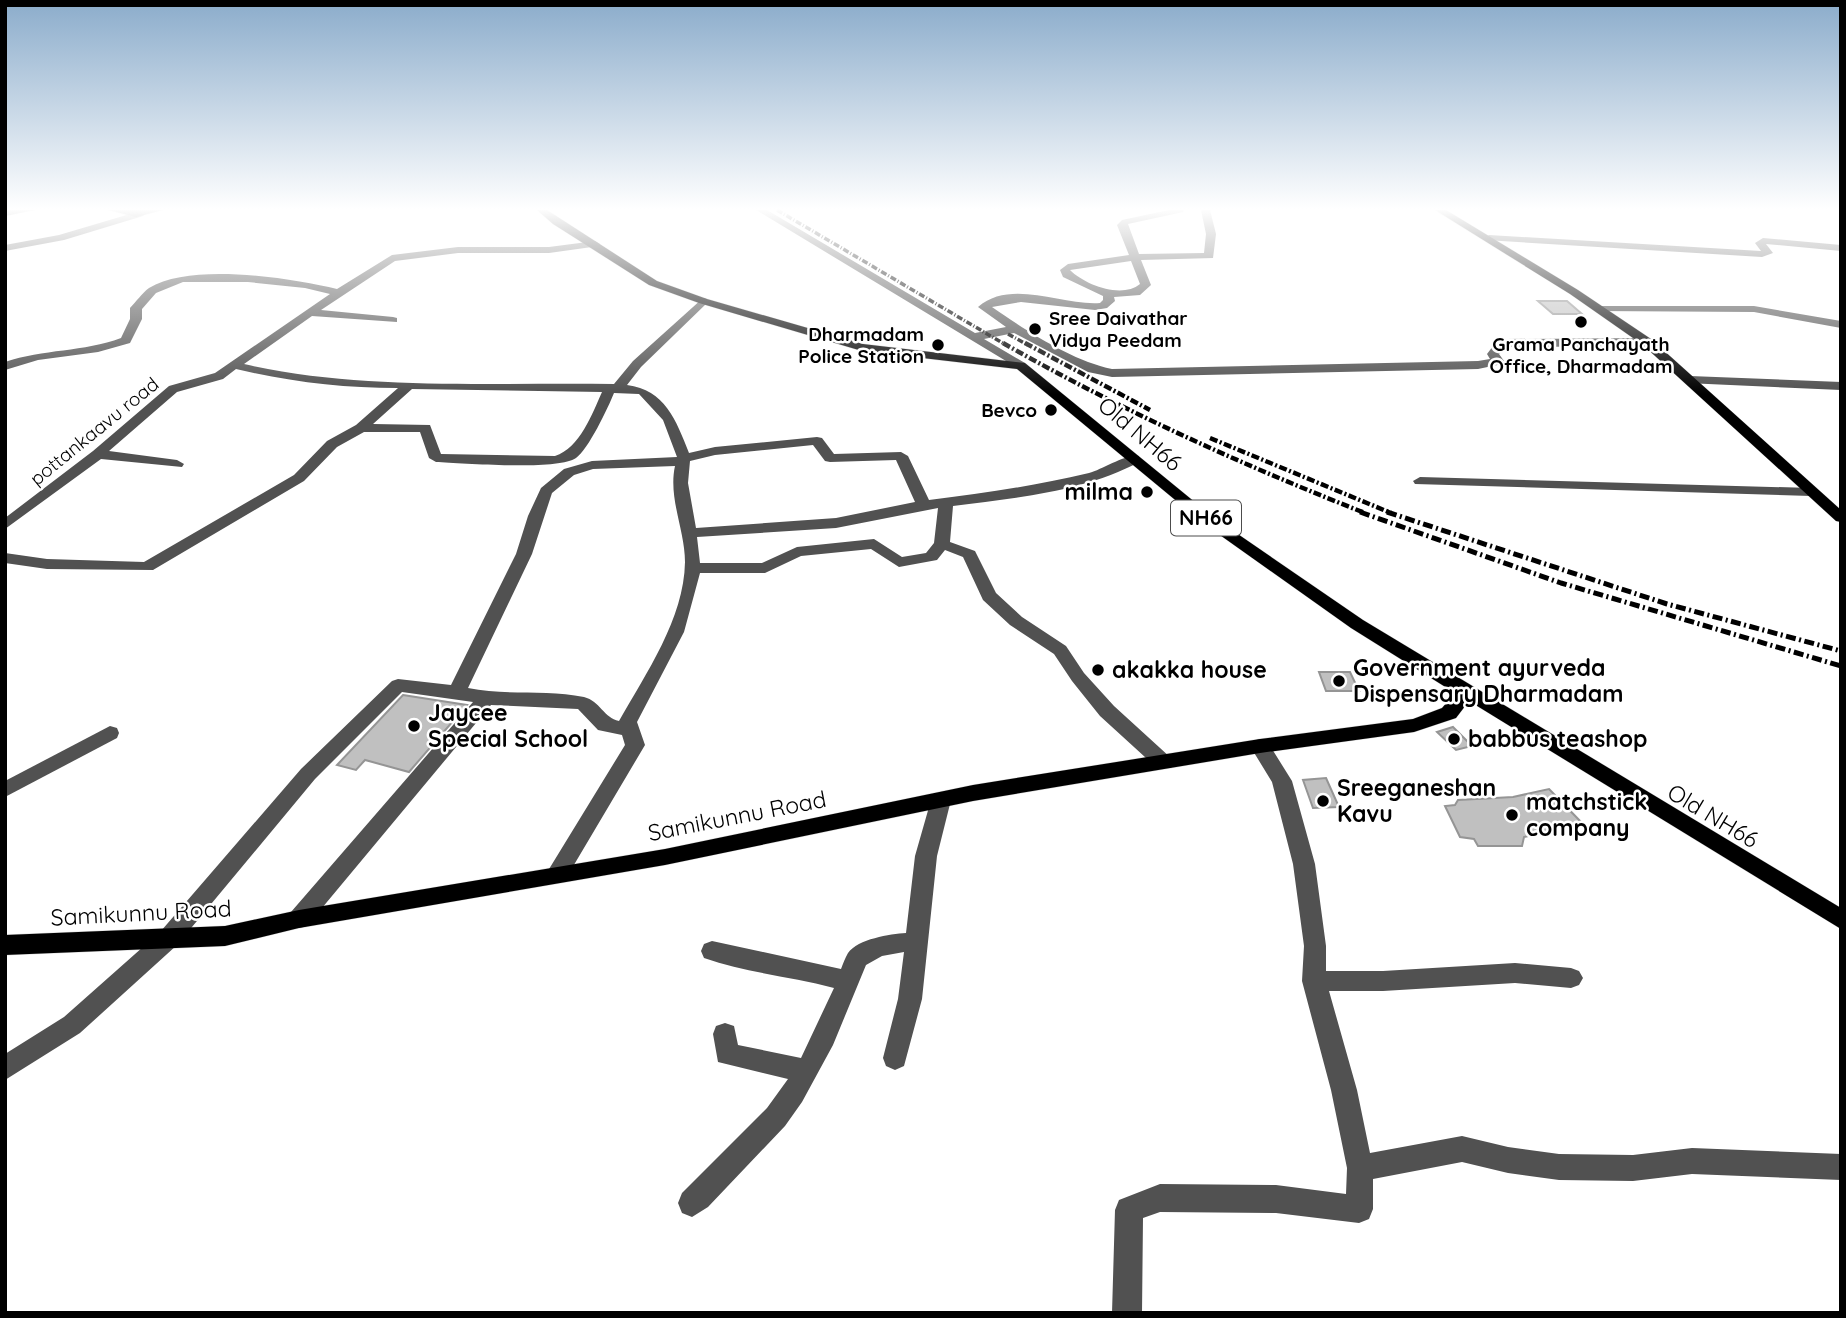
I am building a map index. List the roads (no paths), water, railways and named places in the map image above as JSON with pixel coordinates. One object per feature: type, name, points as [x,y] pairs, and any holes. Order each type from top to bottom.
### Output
[{"type":"main road","points":[[636,272],[653,283],[703,301],[862,347],[1021,366]]},
{"type":"main road","points":[[1541,272],[1647,342],[1840,517]]},
{"type":"main road","name":"Old NH66","points":[[1021,366],[1209,520],[1357,624],[1841,920]]},
{"type":"main road","name":"Samikunnu Road","points":[[5,945],[225,936],[299,919],[665,857],[942,800],[1260,746],[1414,725],[1449,713],[1466,692]]},
{"type":"street","name":"pottankaavu road","points":[[5,526],[98,454],[173,389],[219,376],[310,312],[375,272]]},
{"type":"street","points":[[865,272],[1021,366]]},
{"type":"street","points":[[1066,272],[1067,275],[1108,294],[1136,293],[1144,288],[1146,285],[1140,272]]},
{"type":"street","points":[[5,366],[48,354],[105,348],[126,340],[136,319],[136,308],[152,291],[182,279],[248,279],[305,285],[341,293]]},
{"type":"street","points":[[1108,294],[1109,302],[1100,307],[1023,299],[990,303],[984,307],[1016,329],[1092,369],[1112,373],[1479,365],[1498,361],[1493,354],[1495,348],[1507,343],[1647,342]]},
{"type":"street","points":[[360,428],[425,428],[436,458],[556,460],[572,455],[597,418],[609,391],[618,388],[637,364],[703,301]]},
{"type":"street","points":[[1600,309],[1754,309],[1841,325]]},
{"type":"street","points":[[310,312],[393,320]]},
{"type":"street","points":[[973,337],[1016,329]]},
{"type":"street","points":[[234,365],[317,382],[618,388],[643,391],[669,419],[684,459],[683,505],[691,533],[692,568],[674,635],[628,722],[635,745],[557,874]]},
{"type":"street","points":[[1690,380],[1841,386]]},
{"type":"street","points":[[5,558],[47,564],[147,567],[299,478],[332,444],[360,428],[409,385]]},
{"type":"street","points":[[457,691],[524,554],[535,516],[546,491],[569,472],[592,465],[684,459],[715,451],[817,441],[830,458],[901,456],[924,505]]},
{"type":"street","points":[[98,454],[177,464]]},
{"type":"street","points":[[691,533],[826,524],[924,505],[1024,493],[1110,472],[1135,458]]},
{"type":"street","points":[[1420,481],[1811,492]]},
{"type":"street","points":[[692,568],[765,568],[797,552],[874,544],[899,562],[931,557],[942,544],[946,503]]},
{"type":"street","points":[[821,550],[826,524]]},
{"type":"street","points":[[942,544],[969,554],[989,596],[1016,621],[1060,650],[1078,677],[1107,711],[1164,763]]},
{"type":"street","points":[[5,1068],[72,1025],[169,938],[308,774],[398,685],[457,691],[486,698],[582,704],[592,709],[605,725],[629,730]]},
{"type":"street","points":[[299,919],[486,698]]},
{"type":"street","points":[[5,790],[110,733]]},
{"type":"street","points":[[1127,1313],[1129,1210],[1160,1198],[1276,1199],[1359,1209],[1360,1168],[1344,1090],[1314,981],[1315,946],[1304,864],[1282,781],[1260,746]]},
{"type":"street","points":[[895,1058],[911,999],[926,856],[942,800]]},
{"type":"street","points":[[692,1203],[708,1190],[737,1155],[779,1114],[807,1071],[857,958],[895,942],[915,942]]},
{"type":"street","points":[[712,951],[741,961],[816,971],[847,981]]},
{"type":"street","points":[[1314,981],[1383,981],[1515,973],[1571,978]]},
{"type":"street","points":[[725,1034],[727,1054],[807,1071]]},
{"type":"street","points":[[1360,1168],[1462,1149],[1508,1160],[1559,1167],[1633,1168],[1692,1161],[1841,1167]]},
{"type":"railway","points":[[881,272],[1006,345]]},
{"type":"railway","points":[[1008,334],[1028,345]]},
{"type":"railway","points":[[1003,343],[1091,391],[1181,434],[1365,513]]},
{"type":"railway","points":[[1025,343],[1150,410]]},
{"type":"railway","points":[[1210,438],[1391,513]]},
{"type":"railway","points":[[1360,512],[1561,583],[1841,666]]},
{"type":"railway","points":[[1387,512],[1667,604],[1841,651]]},
{"type":"place","name":"Grama Panchayath Office, Dharmadam","points":[[1581,322]]},
{"type":"place","name":"Sree Daivathar Vidya Peedam","points":[[1035,329]]},
{"type":"place","name":"Dharmadam Police Station","points":[[938,345]]},
{"type":"place","name":"Bevco","points":[[1051,410]]},
{"type":"place","name":"milma","points":[[1147,492]]},
{"type":"place","name":"akakka house","points":[[1098,670]]},
{"type":"place","name":"Government ayurveda Dispensary Dharmadam","points":[[1339,681]]},
{"type":"place","name":"Jaycee Special School","points":[[414,726]]},
{"type":"place","name":"babbus teashop","points":[[1454,739]]},
{"type":"place","name":"Sreeganeshan Kavu","points":[[1323,801]]},
{"type":"place","name":"matchstick company","points":[[1512,815]]}]
